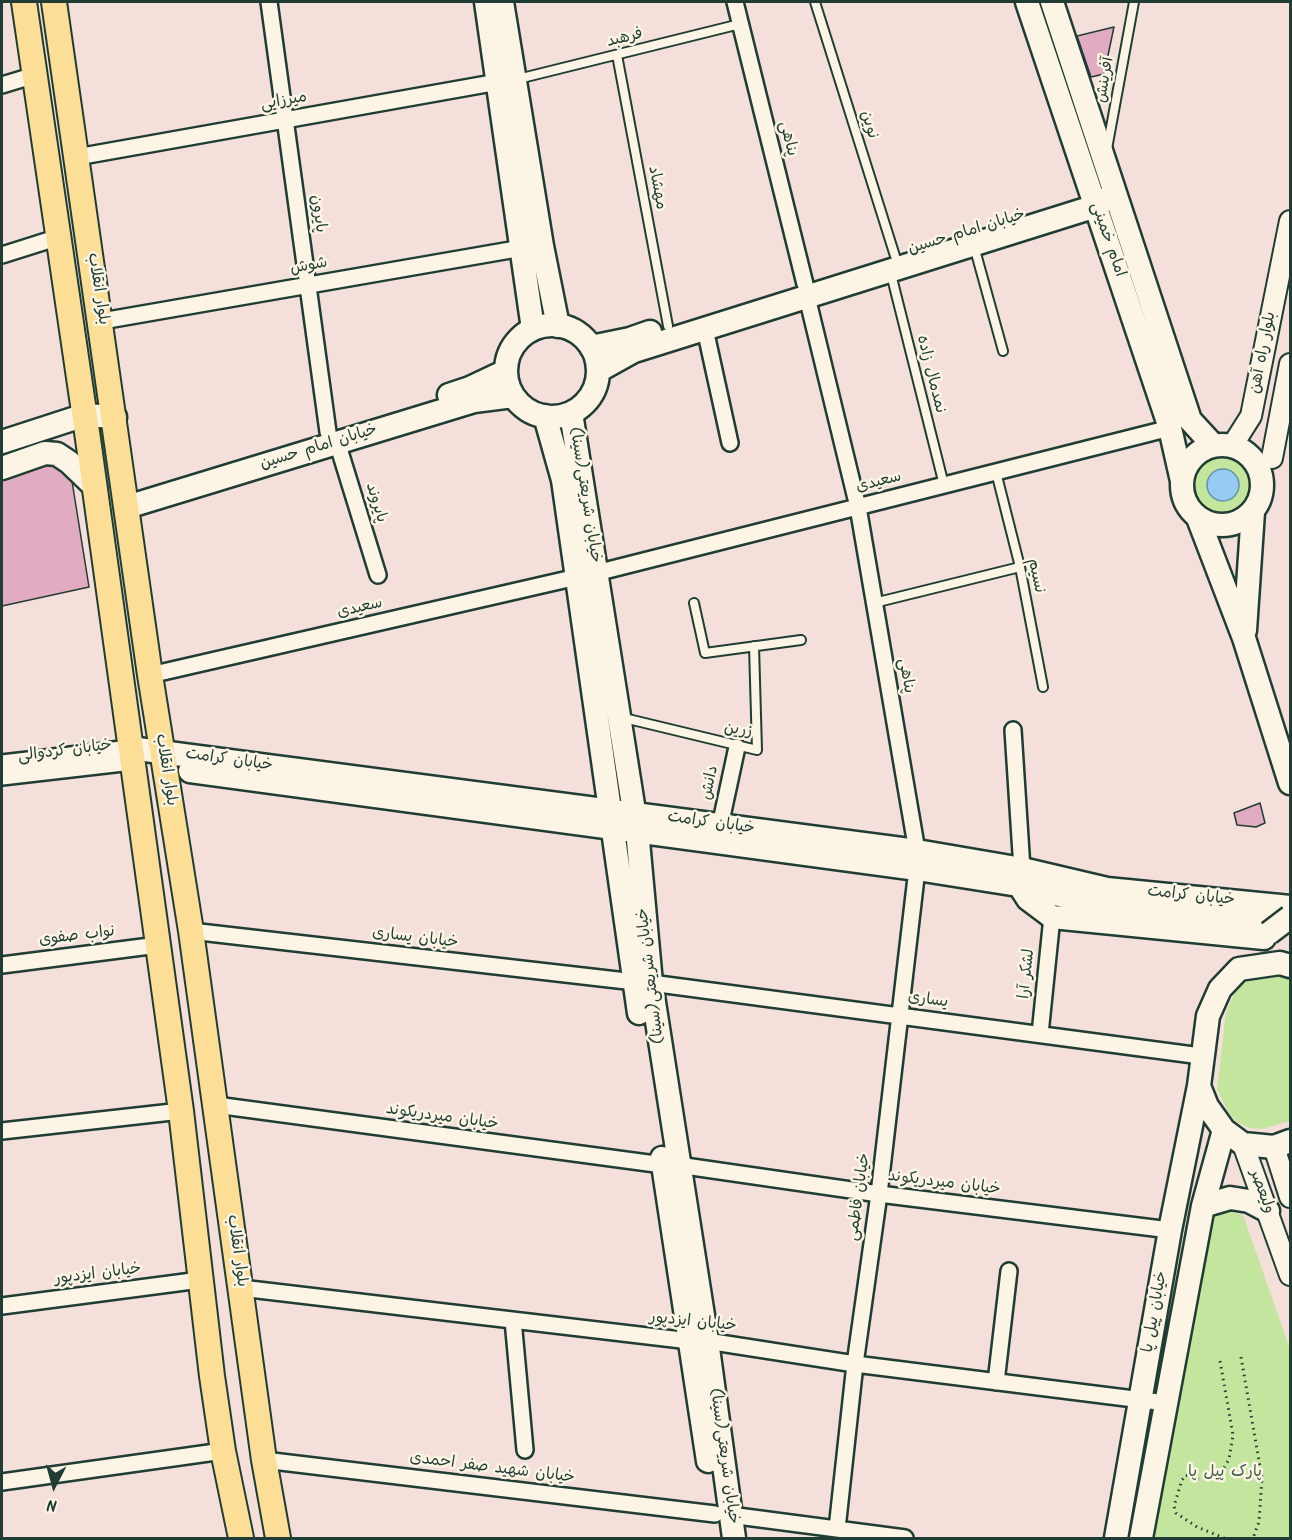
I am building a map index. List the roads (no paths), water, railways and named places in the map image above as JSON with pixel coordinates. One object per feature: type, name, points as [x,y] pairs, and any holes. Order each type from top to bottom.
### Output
[{"type":"main road","name":"بلوار انقلاب","points":[[24,2],[85,415],[181,1111],[212,1376],[223,1451],[240,1535]]},
{"type":"main road","name":"بلوار انقلاب","points":[[54,2],[102,321],[150,675],[191,931],[264,1460],[278,1532]]},
{"type":"main road","points":[[486,2],[507,81],[558,326]]},
{"type":"main road","points":[[502,2],[522,248],[533,329]]},
{"type":"main road","name":"امام خمینی","points":[[1027,2],[1170,428],[1182,481]]},
{"type":"main road","name":"امام خمینی","points":[[1052,2],[1190,420],[1222,446]]},
{"type":"main road","name":"خیابان امام حسین","points":[[591,347],[630,339],[668,326],[806,291],[1115,193]]},
{"type":"main road","name":"خیابان امام حسین","points":[[892,263],[973,245],[1094,200]]},
{"type":"main road","points":[[598,371],[634,351],[705,329],[806,291]]},
{"type":"main road","points":[[558,326],[571,330],[591,347],[598,371],[590,396],[571,413],[545,416],[532,413],[513,396],[506,371],[513,346],[533,329],[558,326]]},
{"type":"main road","name":"خیابان امام حسین","points":[[333,437],[470,388],[506,371]]},
{"type":"main road","name":"خیابان امام حسین","points":[[126,500],[333,437],[474,401],[513,396]]},
{"type":"main road","name":"خیابان شریعتی(سینا)","points":[[571,413],[612,820],[643,983],[699,1341],[723,1514],[734,1539]]},
{"type":"main road","points":[[2,442],[85,415],[115,417]]},
{"type":"main road","name":"خیابان شریعتی(سینا)","points":[[545,416],[563,480],[619,717],[636,821],[643,983]]},
{"type":"main road","points":[[1244,638],[1253,512],[1260,499],[1258,466],[1247,453],[1222,446],[1197,453],[1185,468],[1182,481],[1187,506],[1197,518],[1244,638],[1290,783]]},
{"type":"main road","points":[[2,468],[45,453],[57,454],[69,462],[95,487]]},
{"type":"main road","points":[[1197,518],[1211,524],[1226,525],[1241,521],[1253,512]]},
{"type":"main road","name":"خیابان کرامت","points":[[131,755],[612,820],[720,826],[1020,877],[1107,889],[1290,907]]},
{"type":"main road","name":"خیابان کرامت","points":[[636,821],[917,860]]},
{"type":"main road","points":[[1266,936],[1052,917],[1028,899],[1020,877],[1064,870],[1267,891],[1284,891],[1290,888]]},
{"type":"main road","name":"خیابان کرامت","points":[[1020,877],[1102,905],[1290,922]]},
{"type":"main road","name":"خیابان پیل پا","points":[[1116,1539],[1170,1230],[1199,1086],[1201,1056],[1212,1007],[1220,989],[1266,936],[1290,917]]},
{"type":"main road","points":[[1239,969],[1280,963],[1290,966]]},
{"type":"main road","points":[[1199,1086],[1207,1106],[1224,1130],[1244,1144],[1282,1144]]},
{"type":"main road","name":"خیابان پیل پا","points":[[1141,1539],[1203,1206],[1224,1130]]},
{"type":"main road","points":[[1203,1206],[1230,1198],[1249,1202],[1268,1211]]},
{"type":"main road","points":[[212,1376],[230,1382],[246,1377],[252,1371]]},
{"type":"main road","name":"خیابان شریعتی(سینا)","points":[[719,1539],[723,1514]]},
{"type":"main road","points":[[240,1535],[250,1519],[262,1518],[278,1532]]},
{"type":"street","points":[[60,46],[66,2]]},
{"type":"street","name":"پایرون","points":[[269,2],[308,286],[333,437]]},
{"type":"street","name":"پناهی","points":[[735,2],[858,507],[917,860]]},
{"type":"street","points":[[2,85],[35,75]]},
{"type":"street","name":"میرزایی","points":[[77,157],[507,81]]},
{"type":"street","name":"بلوار راه آهن","points":[[1222,446],[1251,416],[1290,220]]},
{"type":"street","points":[[2,255],[59,237]]},
{"type":"street","name":"شوش","points":[[102,321],[522,248]]},
{"type":"street","points":[[705,329],[730,443]]},
{"type":"street","name":"بلوار راه آهن","points":[[1272,458],[1290,364]]},
{"type":"street","name":"سعیدی","points":[[150,675],[586,575],[1170,428]]},
{"type":"street","name":"پایروند","points":[[333,437],[378,575]]},
{"type":"street","points":[[1013,730],[1020,877]]},
{"type":"street","name":"دانش","points":[[720,826],[737,747]]},
{"type":"street","name":"خیابان کردوالی","points":[[2,763],[131,755]]},
{"type":"street","name":"خیابان کردوالی","points":[[2,777],[131,755]]},
{"type":"street","name":"خیابان فاطمی","points":[[837,1529],[855,1364],[901,1015],[917,860]]},
{"type":"street","name":"لشکر آرا","points":[[1040,1034],[1052,917]]},
{"type":"street","name":"خیابان یساری","points":[[191,931],[643,983]]},
{"type":"street","name":"نواب صفوی","points":[[2,965],[158,945]]},
{"type":"street","name":"یساری","points":[[643,983],[1201,1056]]},
{"type":"street","name":"خیابان میردریکوند","points":[[216,1105],[879,1194],[1170,1230]]},
{"type":"street","points":[[2,1131],[181,1111]]},
{"type":"street","name":"ولیعصر","points":[[1244,1144],[1290,1275]]},
{"type":"street","name":"ولیعصر","points":[[1282,1144],[1290,1197]]},
{"type":"street","points":[[996,1382],[1009,1271]]},
{"type":"street","name":"خیابان ایزدپور","points":[[2,1306],[200,1280]]},
{"type":"street","name":"خیابان ایزدپور","points":[[241,1288],[699,1341],[855,1364],[1166,1403]]},
{"type":"street","points":[[513,1320],[525,1450]]},
{"type":"street","points":[[2,1482],[223,1451]]},
{"type":"street","name":"خیابان شهید صفر احمدی","points":[[264,1460],[723,1514],[905,1539]]},
{"type":"lane","name":"نوین","points":[[815,2],[892,263]]},
{"type":"lane","name":"آفرینش","points":[[1105,162],[1134,2]]},
{"type":"lane","name":"فرهبد","points":[[507,81],[740,24]]},
{"type":"lane","name":"مهشاد","points":[[617,55],[668,326]]},
{"type":"lane","points":[[973,245],[1003,351]]},
{"type":"lane","name":"نمدمال زاده","points":[[892,263],[944,485]]},
{"type":"lane","name":"نسیم","points":[[996,472],[1020,567],[1043,687]]},
{"type":"lane","points":[[874,603],[1020,567]]},
{"type":"lane","points":[[694,603],[705,653],[801,640]]},
{"type":"lane","name":"زرین","points":[[619,717],[756,750],[754,646]]},
{"type":"water","points":[[1223,469],[1234,474],[1239,485],[1234,496],[1223,501],[1212,496],[1207,485],[1212,474]]},
{"type":"park label","name":"پارک پیل پا","points":[[1225,1473]]}]
